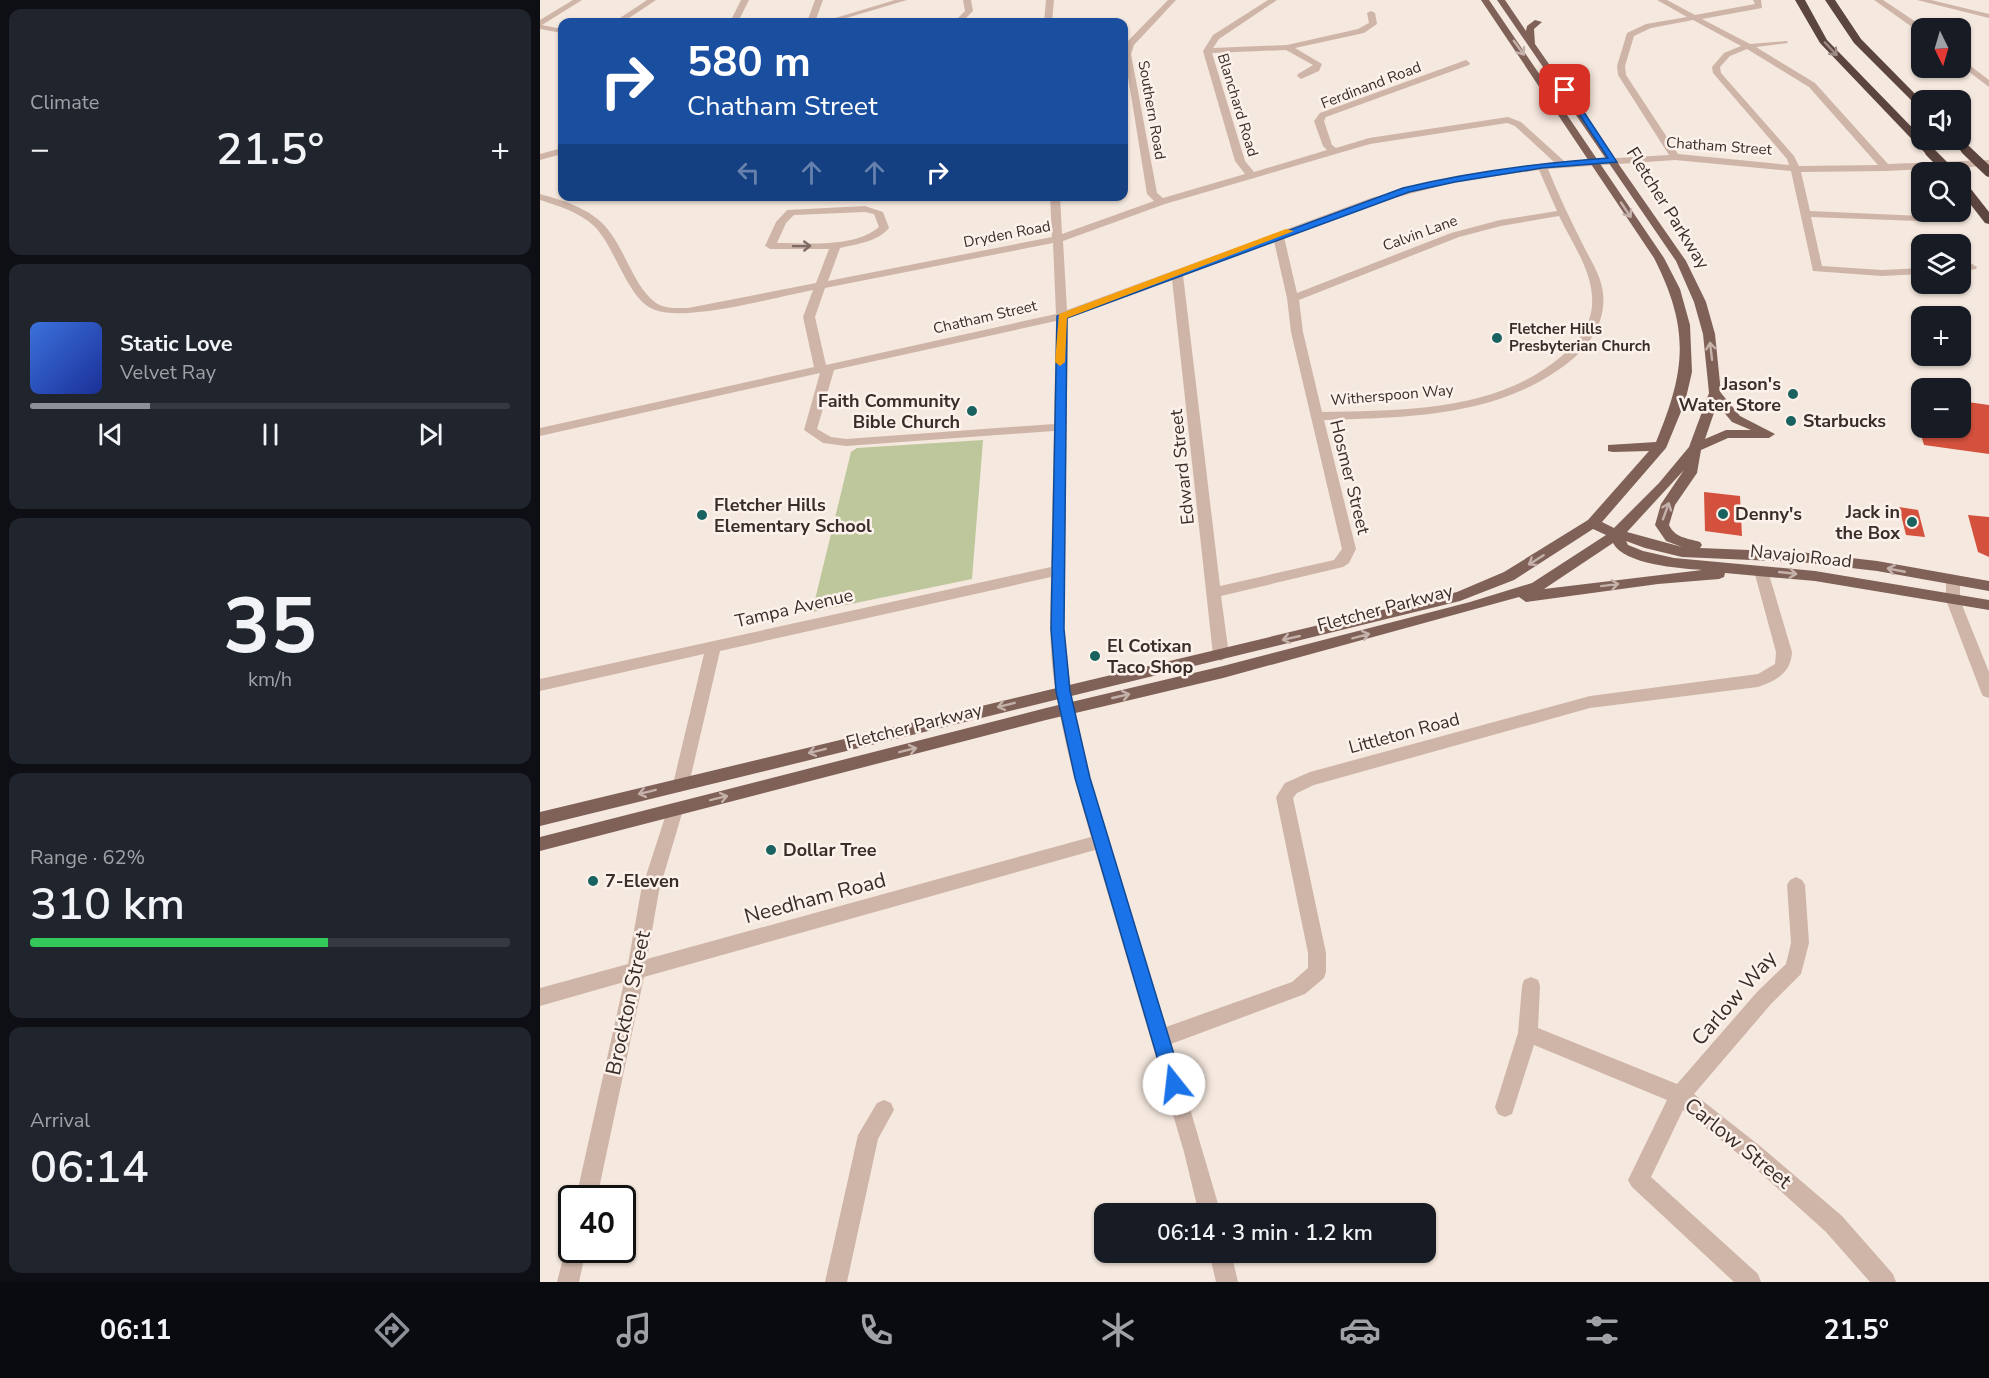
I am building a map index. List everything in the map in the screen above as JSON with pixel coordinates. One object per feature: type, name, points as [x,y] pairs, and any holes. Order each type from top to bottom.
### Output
[{"type":"highway","points":[[1800,0],[1823,41],[1940,162]]},
{"type":"highway","points":[[1830,0],[1857,41],[1911,97]]},
{"type":"highway","points":[[1966,150],[1989,172]]},
{"type":"highway","points":[[1971,193],[1989,212]]},
{"type":"highway","points":[[1971,196],[1989,220]]},
{"type":"main road","name":"Fletcher Parkway","points":[[540,819],[1460,596],[1509,576],[1593,523],[1661,445],[1679,402],[1686,372],[1684,325],[1676,289],[1659,258],[1593,162],[1528,60],[1485,0]]},
{"type":"main road","name":"Fletcher Parkway","points":[[540,844],[1470,607],[1537,587],[1616,536],[1664,486],[1695,448],[1715,393],[1709,334],[1700,302],[1681,261],[1614,160],[1502,0]]},
{"type":"main road","points":[[1532,43],[1530,28],[1538,22]]},
{"type":"main road","points":[[1715,393],[1736,419],[1769,434],[1726,434],[1695,448],[1690,473],[1668,504],[1663,520],[1664,531],[1675,540],[1684,543],[1761,562]]},
{"type":"main road","points":[[1613,448],[1637,449],[1661,445]]},
{"type":"main road","name":"Navajo Road","points":[[1593,523],[1616,536],[1623,548],[1639,555],[1674,563],[1761,562],[1877,566],[1989,586]]},
{"type":"main road","points":[[1470,607],[1541,594],[1658,579],[1761,562]]},
{"type":"main road","name":"Navajo Road","points":[[1761,562],[1989,605]]},
{"type":"main road","points":[[1177,683],[1179,678],[1215,668],[1221,655]]},
{"type":"main road","points":[[675,810],[691,791],[724,774]]},
{"type":"main road","points":[[622,823],[675,795],[681,784]]},
{"type":"street","points":[[540,23],[578,0]]},
{"type":"street","points":[[624,18],[652,0]]},
{"type":"street","points":[[736,18],[746,0]]},
{"type":"street","points":[[812,18],[819,0]]},
{"type":"street","points":[[840,18],[903,0]]},
{"type":"street","points":[[962,18],[969,10],[967,0]]},
{"type":"street","points":[[1048,18],[1050,0]]},
{"type":"street","name":"Southern Road","points":[[1128,53],[1130,44],[1169,0]]},
{"type":"street","name":"Blanchard Road","points":[[1252,175],[1244,169],[1240,161],[1207,51],[1216,37],[1273,0]]},
{"type":"street","points":[[1660,0],[1750,48],[1812,85],[1886,168]]},
{"type":"street","points":[[1878,0],[1911,22]]},
{"type":"street","points":[[1921,0],[1934,1],[1989,15]]},
{"type":"street","points":[[1675,158],[1622,75],[1621,66],[1630,35],[1640,28],[1758,3]]},
{"type":"street","points":[[1207,51],[1287,47],[1365,30],[1374,22],[1371,13]]},
{"type":"street","points":[[540,27],[558,30]]},
{"type":"street","points":[[1784,43],[1750,48],[1722,58],[1716,67],[1717,73],[1791,158],[1817,269],[1882,273],[1911,272]]},
{"type":"street","points":[[1287,47],[1318,64],[1316,69],[1302,76]]},
{"type":"street","name":"Southern Road","points":[[1128,63],[1152,195],[1161,202]]},
{"type":"street","name":"Ferdinand Road","points":[[1334,151],[1328,146],[1319,121],[1323,115],[1466,63]]},
{"type":"street","points":[[1971,69],[1989,84]]},
{"type":"street","name":"Dryden Road","points":[[540,197],[580,213],[600,226],[618,249],[632,278],[651,304],[660,308],[703,310],[1058,239],[1161,202],[1334,151],[1408,134],[1503,120],[1518,124],[1562,164]]},
{"type":"street","points":[[540,157],[558,152]]},
{"type":"street","name":"Chatham Street","points":[[540,432],[1062,316],[1406,190],[1455,179],[1562,164],[1675,158],[1829,170],[1989,163]]},
{"type":"street","name":"Witherspoon Way","points":[[1317,416],[1404,412],[1468,403],[1514,389],[1541,377],[1563,362],[1579,347],[1590,331],[1597,314],[1598,297],[1592,273],[1542,166]]},
{"type":"street","points":[[1055,201],[1062,316],[1057,629],[1063,691],[1082,778],[1161,1038],[1207,1203]]},
{"type":"street","points":[[865,209],[878,212],[884,228],[875,236],[835,246],[770,246],[781,222],[791,212],[865,209]]},
{"type":"street","name":"Calvin Lane","points":[[1293,298],[1455,235],[1500,223],[1562,213]]},
{"type":"street","points":[[1804,214],[1911,218]]},
{"type":"street","name":"Hosmer Street","points":[[1215,592],[1338,564],[1344,560],[1349,549],[1297,332],[1293,298],[1278,236]]},
{"type":"street","points":[[835,246],[808,317],[825,369],[810,430],[817,437],[830,442],[860,442],[1059,427]]},
{"type":"street","name":"Edward Street","points":[[1177,274],[1221,655]]},
{"type":"street","name":"Littleton Road","points":[[1161,1038],[1298,988],[1317,972],[1317,953],[1284,797],[1291,788],[1310,778],[1590,702],[1758,681],[1773,676],[1784,660],[1784,652],[1761,562]]},
{"type":"street","name":"Tampa Avenue","points":[[540,684],[1057,571]]},
{"type":"street","points":[[1953,581],[1953,600],[1989,692]]},
{"type":"street","points":[[681,784],[714,646]]},
{"type":"street","name":"Brockton Street","points":[[589,1185],[636,969],[650,891],[675,810]]},
{"type":"street","name":"Needham Road","points":[[540,997],[1102,841]]},
{"type":"street","name":"Carlow Way","points":[[1750,1282],[1639,1180],[1680,1095],[1764,998],[1794,968],[1800,943],[1796,885]]},
{"type":"street","points":[[1504,1107],[1528,1033],[1531,986]]},
{"type":"street","name":"Carlow Street","points":[[1528,1033],[1680,1095],[1754,1153],[1834,1224],[1885,1282]]},
{"type":"street","points":[[836,1282],[868,1135],[884,1110]]},
{"type":"street","points":[[568,1282],[572,1263]]},
{"type":"street","points":[[1223,1263],[1227,1282]]},
{"type":"green space","points":[[983,440],[972,579],[812,612],[851,452],[857,448]]},
{"type":"building","points":[[1971,403],[1989,405],[1989,454],[1924,445],[1922,438],[1971,438]]},
{"type":"building","name":"Denny's","points":[[1704,492],[1740,496],[1742,536],[1705,531]]},
{"type":"building","name":"Jack in the Box","points":[[1899,507],[1918,510],[1925,537],[1906,535]]},
{"type":"building","points":[[1968,515],[1989,517],[1989,557],[1978,552]]},
{"type":"slow traffic","points":[[1060,362],[1062,316],[1290,231]]},
{"type":"place","name":"Fletcher Hills Presbyterian Church","points":[[1497,338]]},
{"type":"place","name":"Jason's Water Store","points":[[1793,394]]},
{"type":"place","name":"Faith Community Bible Church","points":[[972,411]]},
{"type":"place","name":"Starbucks","points":[[1791,421]]},
{"type":"place","name":"Denny's","points":[[1723,514]]},
{"type":"place","name":"Fletcher Hills Elementary School","points":[[702,515]]},
{"type":"place","name":"Jack in the Box","points":[[1912,522]]},
{"type":"place","name":"El Cotixan Taco Shop","points":[[1095,656]]},
{"type":"place","name":"Dollar Tree","points":[[771,850]]},
{"type":"place","name":"7-Eleven","points":[[593,881]]},
{"type":"route","points":[[1174,1084],[1082,778],[1063,691],[1057,629],[1062,316],[1406,190],[1455,179],[1542,166],[1614,160],[1565,90]]}]
